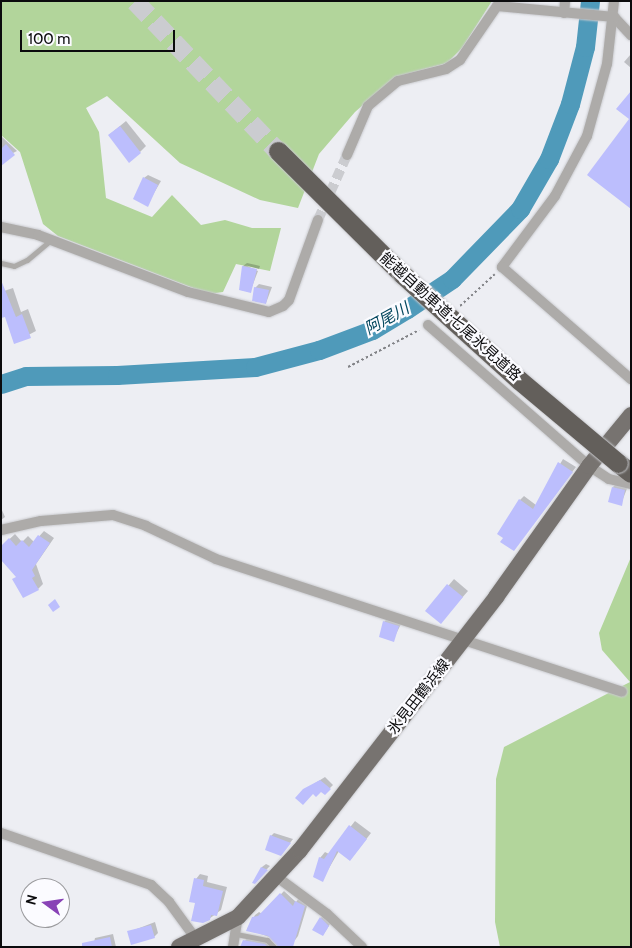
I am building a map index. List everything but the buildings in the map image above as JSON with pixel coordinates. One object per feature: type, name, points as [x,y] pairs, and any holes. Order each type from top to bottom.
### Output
[{"type":"highway","name":"能越自動車道;七尾氷見道路","points":[[281,149],[404,272],[626,464]]},
{"type":"main road","name":"氷見田鶴浜線","points":[[179,947],[238,917],[277,877],[463,640],[590,466],[631,416]]},
{"type":"street","points":[[564,13],[565,1]]},
{"type":"street","points":[[614,1],[614,17],[607,64],[587,136],[555,196],[502,267],[631,379]]},
{"type":"street","points":[[347,155],[368,106],[398,81],[446,68],[460,60],[497,6],[614,17],[631,35]]},
{"type":"street","points":[[1,227],[51,240],[188,292],[269,312],[284,306],[289,300],[318,220]]},
{"type":"street","points":[[428,325],[590,466],[609,479],[631,484]]},
{"type":"street","points":[[1,530],[41,521],[114,515],[146,526],[216,559],[622,692]]},
{"type":"street","points":[[1,833],[151,885],[169,902],[196,939]]},
{"type":"street","points":[[277,877],[326,914],[362,947]]},
{"type":"street","points":[[233,947],[238,917]]},
{"type":"lane","points":[[1,263],[14,266],[28,260],[51,240]]},
{"type":"lane","points":[[235,934],[267,940],[274,947]]},
{"type":"green space","points":[[1,1],[492,1],[462,48],[447,63],[395,77],[355,112],[319,154],[298,208],[260,200],[180,163],[107,96],[86,108],[99,132],[106,198],[152,217],[172,195],[201,225],[225,220],[252,228],[281,228],[270,271],[236,264],[223,292],[209,294],[58,236],[43,224],[20,152],[1,135]]},
{"type":"green space","points":[[631,557],[631,947],[500,947],[495,922],[496,779],[504,747],[630,682],[602,650],[599,633]]},
{"type":"waterway","name":"阿尾川","points":[[1,384],[26,376],[117,375],[255,367],[319,350],[372,330],[407,309],[452,279],[520,209],[549,159],[570,104],[585,47],[590,1]]},
{"type":"tunnel","points":[[135,1],[278,151]]},
{"type":"tunnel","points":[[318,220],[347,155]]}]
